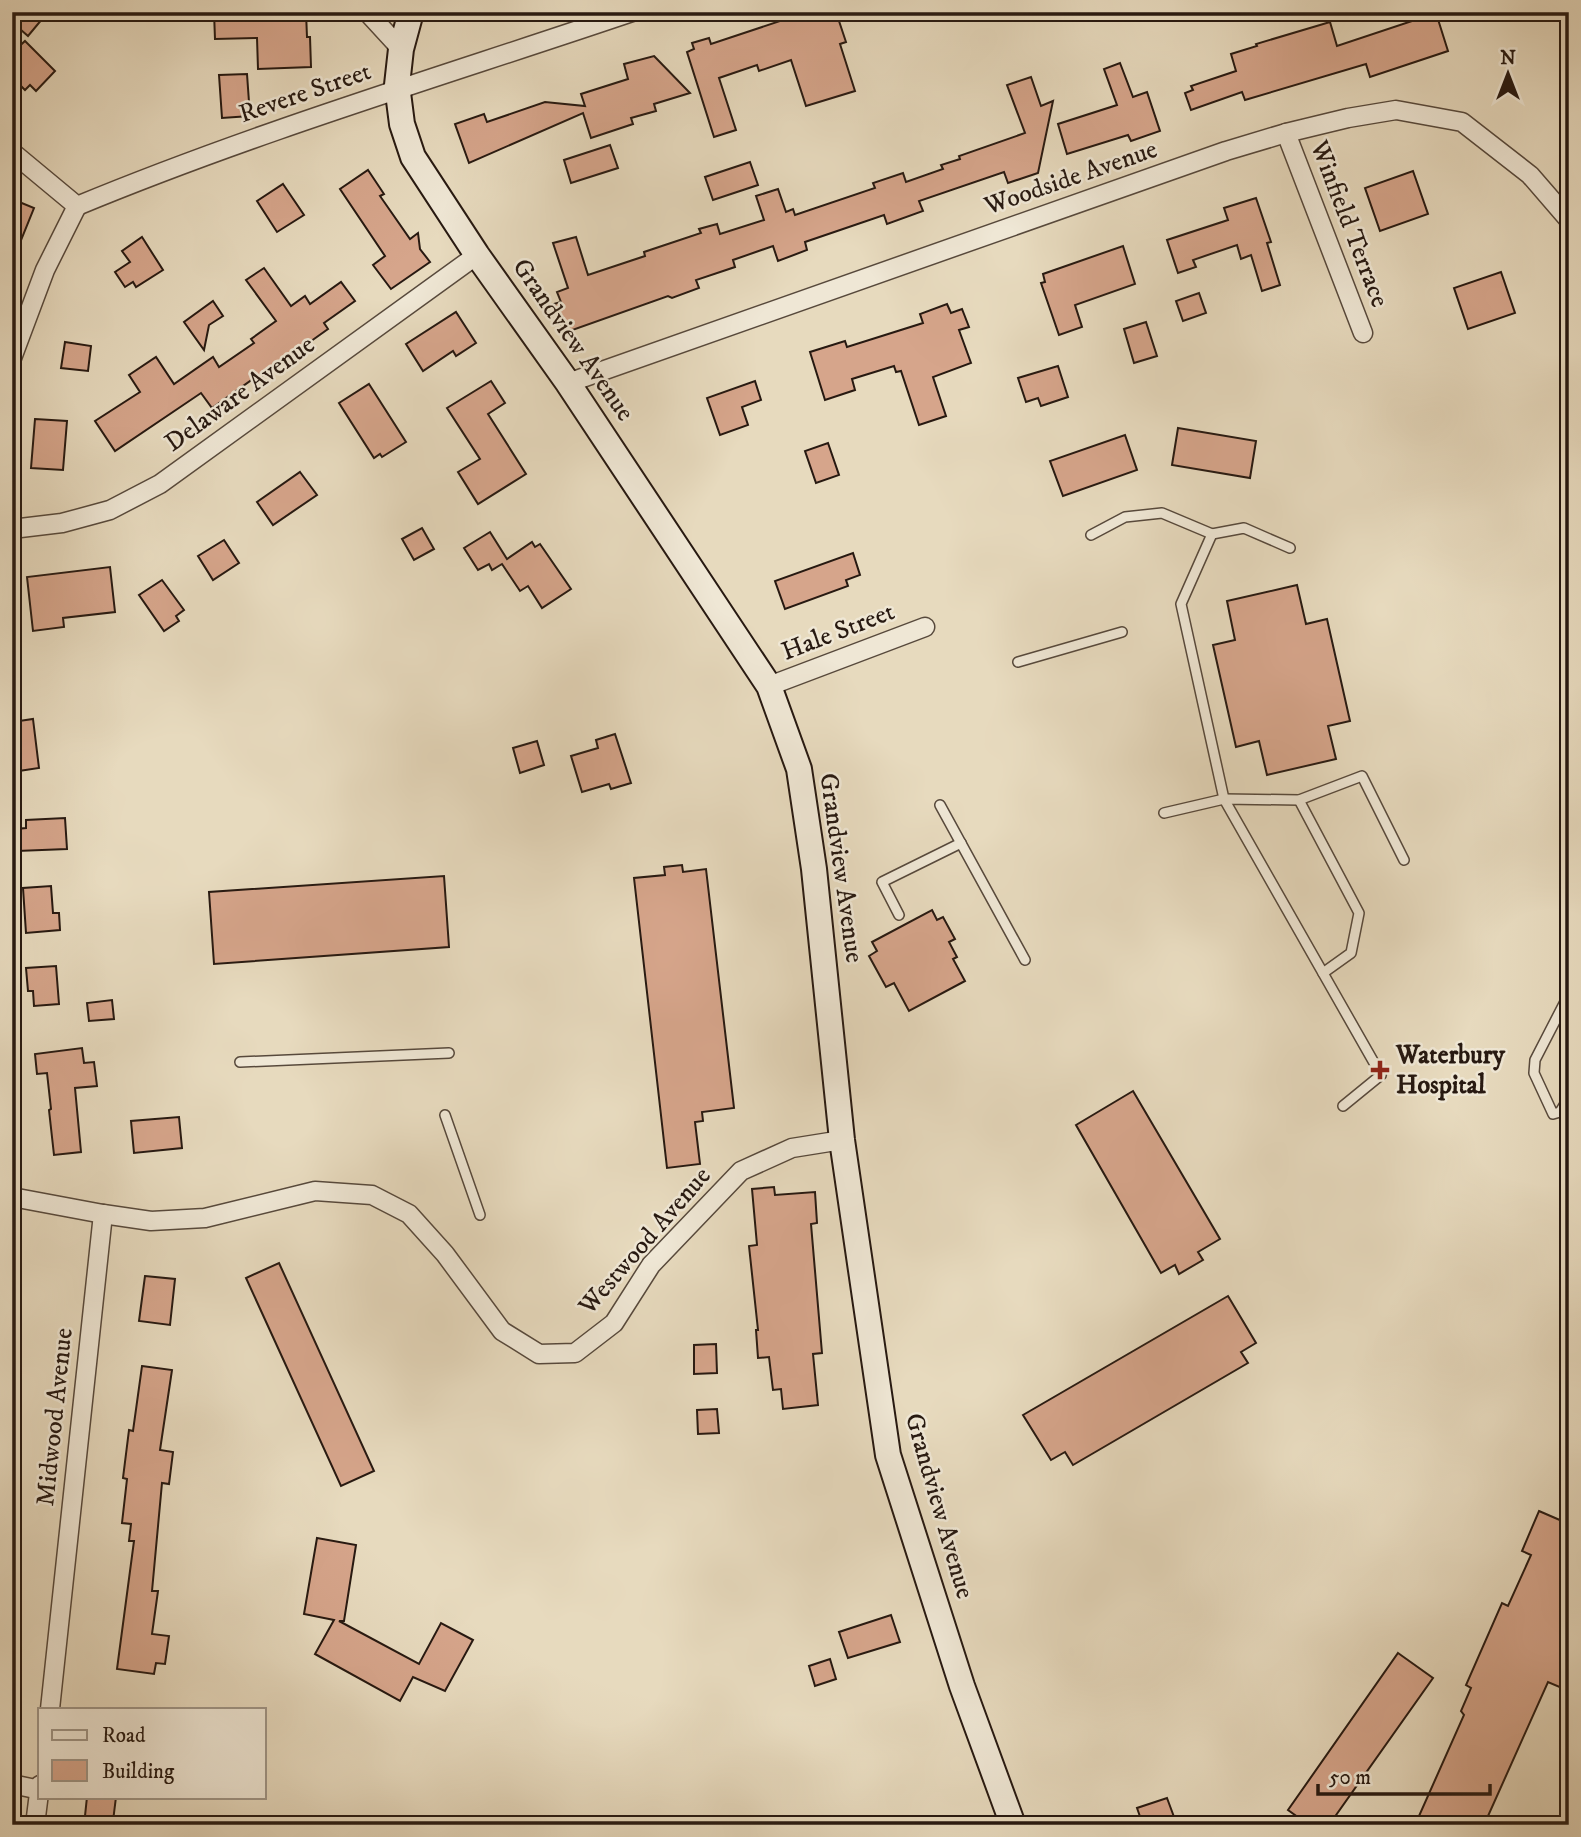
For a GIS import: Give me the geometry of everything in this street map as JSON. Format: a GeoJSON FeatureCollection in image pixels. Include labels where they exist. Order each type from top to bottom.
{"type":"FeatureCollection","features":[{"type":"Feature","properties":{"kind":"main road","name":"Grandview Avenue"},"geometry":{"type":"LineString","coordinates":[[411,12],[401,49],[397,90],[402,124],[413,157],[477,255],[568,383],[769,686],[799,769],[816,883],[842,1140],[888,1455],[962,1686],[1013,1825]]}},
{"type":"Feature","properties":{"kind":"street"},"geometry":{"type":"LineString","coordinates":[[367,12],[401,49]]}},
{"type":"Feature","properties":{"kind":"street","name":"Revere Street"},"geometry":{"type":"LineString","coordinates":[[77,206],[296,122],[632,12]]}},
{"type":"Feature","properties":{"kind":"street","name":"Woodside Avenue"},"geometry":{"type":"LineString","coordinates":[[568,383],[1226,151],[1348,118],[1396,110],[1462,122],[1530,174],[1569,220]]}},
{"type":"Feature","properties":{"kind":"street","name":"Winfield Terrace"},"geometry":{"type":"LineString","coordinates":[[1286,133],[1363,333]]}},
{"type":"Feature","properties":{"kind":"street"},"geometry":{"type":"LineString","coordinates":[[12,152],[77,206],[45,270],[12,358]]}},
{"type":"Feature","properties":{"kind":"street","name":"Delaware Avenue"},"geometry":{"type":"LineString","coordinates":[[12,529],[62,523],[110,510],[160,484],[477,255]]}},
{"type":"Feature","properties":{"kind":"street","name":"Hale Street"},"geometry":{"type":"LineString","coordinates":[[769,686],[925,627]]}},
{"type":"Feature","properties":{"kind":"street","name":"Westwood Avenue"},"geometry":{"type":"LineString","coordinates":[[12,1197],[151,1221],[205,1219],[316,1191],[372,1195],[409,1214],[445,1254],[502,1331],[539,1354],[575,1353],[614,1323],[651,1265],[741,1171],[792,1148],[842,1140]]}},
{"type":"Feature","properties":{"kind":"street","name":"Midwood Avenue"},"geometry":{"type":"LineString","coordinates":[[50,1708],[103,1214]]}},
{"type":"Feature","properties":{"kind":"street"},"geometry":{"type":"LineString","coordinates":[[12,1784],[38,1787]]}},
{"type":"Feature","properties":{"kind":"street"},"geometry":{"type":"LineString","coordinates":[[35,1825],[39,1798]]}},
{"type":"Feature","properties":{"kind":"lane"},"geometry":{"type":"LineString","coordinates":[[1091,535],[1125,517],[1162,513],[1212,534],[1244,528],[1290,548]]}},
{"type":"Feature","properties":{"kind":"lane"},"geometry":{"type":"LineString","coordinates":[[1212,534],[1181,604],[1224,799],[1381,1075],[1343,1106]]}},
{"type":"Feature","properties":{"kind":"lane"},"geometry":{"type":"LineString","coordinates":[[1018,662],[1122,632]]}},
{"type":"Feature","properties":{"kind":"lane"},"geometry":{"type":"LineString","coordinates":[[1164,813],[1224,799],[1299,800],[1362,776],[1404,860]]}},
{"type":"Feature","properties":{"kind":"lane"},"geometry":{"type":"LineString","coordinates":[[1299,800],[1359,913],[1351,953],[1324,973]]}},
{"type":"Feature","properties":{"kind":"lane"},"geometry":{"type":"LineString","coordinates":[[940,805],[1025,960]]}},
{"type":"Feature","properties":{"kind":"lane"},"geometry":{"type":"LineString","coordinates":[[899,915],[882,882],[961,843]]}},
{"type":"Feature","properties":{"kind":"lane"},"geometry":{"type":"LineString","coordinates":[[1569,994],[1535,1060],[1534,1073],[1553,1114],[1559,1112],[1569,1097]]}},
{"type":"Feature","properties":{"kind":"lane"},"geometry":{"type":"LineString","coordinates":[[240,1062],[449,1053]]}},
{"type":"Feature","properties":{"kind":"lane"},"geometry":{"type":"LineString","coordinates":[[445,1115],[481,1215]]}},
{"type":"Feature","properties":{"kind":"building"},"geometry":{"type":"Polygon","coordinates":[[[22,12],[48,12],[28,36],[13,23],[22,12]]]}},
{"type":"Feature","properties":{"kind":"building"},"geometry":{"type":"Polygon","coordinates":[[[214,12],[306,12],[311,67],[258,69],[257,38],[215,39],[214,12]]]}},
{"type":"Feature","properties":{"kind":"building"},"geometry":{"type":"Polygon","coordinates":[[[807,12],[836,12],[846,42],[840,44],[855,91],[806,106],[791,60],[759,71],[757,65],[719,78],[736,130],[714,137],[687,52],[694,49],[692,43],[709,38],[711,44],[807,12]]]}},
{"type":"Feature","properties":{"kind":"building"},"geometry":{"type":"Polygon","coordinates":[[[1436,13],[1448,51],[1370,77],[1366,64],[1245,100],[1242,92],[1191,110],[1185,93],[1193,90],[1191,86],[1236,71],[1231,54],[1257,46],[1256,44],[1330,22],[1337,46],[1436,13]]]}},
{"type":"Feature","properties":{"kind":"building"},"geometry":{"type":"Polygon","coordinates":[[[25,41],[55,71],[36,91],[30,85],[25,90],[12,77],[12,53],[25,41]]]}},
{"type":"Feature","properties":{"kind":"building"},"geometry":{"type":"Polygon","coordinates":[[[654,56],[690,93],[654,104],[656,111],[631,118],[633,124],[591,138],[583,113],[469,163],[455,124],[484,114],[487,122],[545,102],[585,106],[581,94],[628,79],[624,64],[654,56]]]}},
{"type":"Feature","properties":{"kind":"building"},"geometry":{"type":"Polygon","coordinates":[[[1120,63],[1133,97],[1147,92],[1160,131],[1131,141],[1128,135],[1067,154],[1058,124],[1117,105],[1104,69],[1120,63]]]}},
{"type":"Feature","properties":{"kind":"building"},"geometry":{"type":"Polygon","coordinates":[[[247,74],[250,116],[222,118],[219,75],[247,74]]]}},
{"type":"Feature","properties":{"kind":"building"},"geometry":{"type":"Polygon","coordinates":[[[1031,77],[1041,106],[1053,101],[1038,173],[1008,183],[1004,172],[919,201],[923,211],[887,224],[884,215],[805,242],[807,250],[778,261],[773,246],[733,260],[735,267],[696,280],[699,288],[672,298],[668,296],[564,333],[554,304],[561,302],[557,292],[568,288],[553,243],[576,237],[588,275],[701,233],[699,229],[717,224],[720,234],[764,220],[756,196],[778,189],[786,212],[793,209],[795,215],[875,188],[873,183],[903,173],[906,182],[943,169],[941,165],[960,159],[959,156],[1025,133],[1007,85],[1031,77]]]}},
{"type":"Feature","properties":{"kind":"building"},"geometry":{"type":"Polygon","coordinates":[[[610,145],[618,168],[571,183],[564,160],[610,145]]]}},
{"type":"Feature","properties":{"kind":"building"},"geometry":{"type":"Polygon","coordinates":[[[750,162],[758,185],[713,200],[705,177],[750,162]]]}},
{"type":"Feature","properties":{"kind":"building"},"geometry":{"type":"Polygon","coordinates":[[[368,170],[384,194],[380,196],[410,239],[418,233],[420,249],[430,262],[391,289],[373,265],[385,256],[340,189],[368,170]]]}},
{"type":"Feature","properties":{"kind":"building"},"geometry":{"type":"Polygon","coordinates":[[[1413,171],[1428,214],[1380,231],[1365,188],[1413,171]]]}},
{"type":"Feature","properties":{"kind":"building"},"geometry":{"type":"Polygon","coordinates":[[[283,184],[304,215],[277,232],[257,201],[283,184]]]}},
{"type":"Feature","properties":{"kind":"building"},"geometry":{"type":"Polygon","coordinates":[[[1256,198],[1271,242],[1267,243],[1280,285],[1262,291],[1251,255],[1241,259],[1237,245],[1193,260],[1196,267],[1178,273],[1167,240],[1228,220],[1224,208],[1256,198]]]}},
{"type":"Feature","properties":{"kind":"building"},"geometry":{"type":"Polygon","coordinates":[[[12,199],[34,208],[13,260],[12,260],[12,199]]]}},
{"type":"Feature","properties":{"kind":"building"},"geometry":{"type":"Polygon","coordinates":[[[142,237],[163,270],[136,287],[133,282],[125,287],[115,272],[130,262],[122,251],[142,237]]]}},
{"type":"Feature","properties":{"kind":"building"},"geometry":{"type":"Polygon","coordinates":[[[1123,246],[1135,284],[1075,305],[1082,327],[1059,335],[1041,283],[1045,282],[1043,274],[1123,246]]]}},
{"type":"Feature","properties":{"kind":"building"},"geometry":{"type":"Polygon","coordinates":[[[264,268],[291,306],[305,296],[310,304],[341,282],[355,301],[324,323],[328,329],[212,408],[201,393],[115,451],[95,421],[140,392],[129,375],[156,357],[174,384],[213,357],[219,367],[254,343],[251,339],[276,321],[246,280],[264,268]]]}},
{"type":"Feature","properties":{"kind":"building"},"geometry":{"type":"Polygon","coordinates":[[[1501,272],[1515,313],[1468,329],[1454,288],[1501,272]]]}},
{"type":"Feature","properties":{"kind":"building"},"geometry":{"type":"Polygon","coordinates":[[[1199,293],[1206,313],[1183,321],[1176,301],[1199,293]]]}},
{"type":"Feature","properties":{"kind":"building"},"geometry":{"type":"Polygon","coordinates":[[[213,301],[223,316],[209,325],[204,350],[184,322],[213,301]]]}},
{"type":"Feature","properties":{"kind":"building"},"geometry":{"type":"Polygon","coordinates":[[[947,304],[951,313],[962,309],[969,327],[959,330],[971,363],[933,377],[946,416],[919,425],[901,371],[896,372],[894,366],[852,379],[855,390],[825,400],[810,352],[845,341],[847,347],[923,323],[920,314],[947,304]]]}},
{"type":"Feature","properties":{"kind":"building"},"geometry":{"type":"Polygon","coordinates":[[[456,312],[476,343],[456,356],[453,351],[423,371],[406,344],[456,312]]]}},
{"type":"Feature","properties":{"kind":"building"},"geometry":{"type":"Polygon","coordinates":[[[1146,322],[1157,356],[1134,363],[1124,329],[1146,322]]]}},
{"type":"Feature","properties":{"kind":"building"},"geometry":{"type":"Polygon","coordinates":[[[65,342],[91,346],[88,371],[61,368],[65,342]]]}},
{"type":"Feature","properties":{"kind":"building"},"geometry":{"type":"Polygon","coordinates":[[[1058,366],[1068,397],[1041,406],[1038,398],[1026,402],[1018,378],[1058,366]]]}},
{"type":"Feature","properties":{"kind":"building"},"geometry":{"type":"Polygon","coordinates":[[[491,381],[505,403],[488,414],[526,474],[478,504],[458,472],[480,459],[447,408],[491,381]]]}},
{"type":"Feature","properties":{"kind":"building"},"geometry":{"type":"Polygon","coordinates":[[[755,381],[761,400],[742,407],[748,425],[720,435],[707,398],[755,381]]]}},
{"type":"Feature","properties":{"kind":"building"},"geometry":{"type":"Polygon","coordinates":[[[369,384],[406,442],[382,457],[380,454],[374,458],[339,403],[369,384]]]}},
{"type":"Feature","properties":{"kind":"building"},"geometry":{"type":"Polygon","coordinates":[[[35,419],[67,421],[63,470],[31,468],[35,419]]]}},
{"type":"Feature","properties":{"kind":"building"},"geometry":{"type":"Polygon","coordinates":[[[1178,428],[1256,441],[1250,478],[1172,465],[1178,428]]]}},
{"type":"Feature","properties":{"kind":"building"},"geometry":{"type":"Polygon","coordinates":[[[1125,435],[1137,470],[1063,496],[1050,461],[1125,435]]]}},
{"type":"Feature","properties":{"kind":"building"},"geometry":{"type":"Polygon","coordinates":[[[828,443],[839,475],[816,483],[805,451],[828,443]]]}},
{"type":"Feature","properties":{"kind":"building"},"geometry":{"type":"Polygon","coordinates":[[[300,472],[317,495],[273,525],[257,502],[300,472]]]}},
{"type":"Feature","properties":{"kind":"building"},"geometry":{"type":"Polygon","coordinates":[[[422,528],[434,549],[414,560],[402,539],[422,528]]]}},
{"type":"Feature","properties":{"kind":"building"},"geometry":{"type":"Polygon","coordinates":[[[490,532],[507,559],[532,542],[535,547],[540,544],[571,589],[542,608],[528,586],[520,591],[502,564],[492,570],[489,564],[478,570],[464,548],[490,532]]]}},
{"type":"Feature","properties":{"kind":"building"},"geometry":{"type":"Polygon","coordinates":[[[224,540],[239,563],[213,580],[198,556],[224,540]]]}},
{"type":"Feature","properties":{"kind":"building"},"geometry":{"type":"Polygon","coordinates":[[[853,553],[860,575],[846,580],[848,586],[785,609],[775,581],[853,553]]]}},
{"type":"Feature","properties":{"kind":"building"},"geometry":{"type":"Polygon","coordinates":[[[110,567],[115,612],[63,618],[64,627],[33,631],[27,577],[110,567]]]}},
{"type":"Feature","properties":{"kind":"building"},"geometry":{"type":"Polygon","coordinates":[[[162,580],[184,610],[176,616],[179,621],[164,631],[139,595],[162,580]]]}},
{"type":"Feature","properties":{"kind":"building"},"geometry":{"type":"Polygon","coordinates":[[[1297,585],[1306,624],[1327,619],[1350,721],[1328,726],[1336,759],[1267,775],[1259,741],[1236,747],[1213,645],[1235,640],[1227,601],[1297,585]]]}},
{"type":"Feature","properties":{"kind":"building"},"geometry":{"type":"Polygon","coordinates":[[[33,719],[39,768],[12,772],[12,722],[33,719]]]}},
{"type":"Feature","properties":{"kind":"building"},"geometry":{"type":"Polygon","coordinates":[[[615,734],[631,783],[611,789],[609,784],[582,792],[571,756],[598,748],[596,740],[615,734]]]}},
{"type":"Feature","properties":{"kind":"building"},"geometry":{"type":"Polygon","coordinates":[[[537,741],[544,765],[520,773],[513,748],[537,741]]]}},
{"type":"Feature","properties":{"kind":"building"},"geometry":{"type":"Polygon","coordinates":[[[65,818],[67,849],[17,851],[16,829],[26,828],[26,820],[65,818]]]}},
{"type":"Feature","properties":{"kind":"building"},"geometry":{"type":"Polygon","coordinates":[[[682,865],[683,872],[706,869],[734,1108],[702,1112],[703,1121],[695,1122],[700,1164],[667,1168],[634,878],[665,875],[664,867],[682,865]]]}},
{"type":"Feature","properties":{"kind":"building"},"geometry":{"type":"Polygon","coordinates":[[[444,876],[449,947],[214,964],[209,892],[444,876]]]}},
{"type":"Feature","properties":{"kind":"building"},"geometry":{"type":"Polygon","coordinates":[[[51,886],[53,913],[59,913],[60,930],[26,933],[23,888],[51,886]]]}},
{"type":"Feature","properties":{"kind":"building"},"geometry":{"type":"Polygon","coordinates":[[[932,910],[937,920],[943,917],[955,939],[949,942],[957,957],[953,959],[965,981],[909,1011],[894,983],[886,987],[869,956],[877,951],[872,942],[932,910]]]}},
{"type":"Feature","properties":{"kind":"building"},"geometry":{"type":"Polygon","coordinates":[[[56,966],[59,1004],[34,1006],[33,991],[28,991],[26,968],[56,966]]]}},
{"type":"Feature","properties":{"kind":"building"},"geometry":{"type":"Polygon","coordinates":[[[112,1000],[114,1019],[89,1021],[87,1003],[112,1000]]]}},
{"type":"Feature","properties":{"kind":"building"},"geometry":{"type":"Polygon","coordinates":[[[82,1048],[84,1063],[94,1062],[97,1086],[75,1088],[81,1152],[54,1155],[47,1073],[37,1074],[35,1054],[82,1048]]]}},
{"type":"Feature","properties":{"kind":"building"},"geometry":{"type":"Polygon","coordinates":[[[1133,1091],[1220,1239],[1198,1252],[1203,1260],[1179,1274],[1175,1265],[1161,1273],[1076,1125],[1133,1091]]]}},
{"type":"Feature","properties":{"kind":"building"},"geometry":{"type":"Polygon","coordinates":[[[179,1117],[182,1148],[134,1153],[131,1121],[179,1117]]]}},
{"type":"Feature","properties":{"kind":"building"},"geometry":{"type":"Polygon","coordinates":[[[774,1187],[775,1195],[815,1192],[817,1223],[811,1224],[822,1353],[813,1354],[818,1405],[783,1409],[781,1389],[773,1390],[769,1357],[758,1358],[758,1330],[749,1246],[757,1245],[752,1189],[774,1187]]]}},
{"type":"Feature","properties":{"kind":"building"},"geometry":{"type":"Polygon","coordinates":[[[279,1263],[374,1471],[341,1486],[246,1278],[279,1263]]]}},
{"type":"Feature","properties":{"kind":"building"},"geometry":{"type":"Polygon","coordinates":[[[145,1276],[175,1279],[170,1325],[139,1321],[145,1276]]]}},
{"type":"Feature","properties":{"kind":"building"},"geometry":{"type":"Polygon","coordinates":[[[1228,1296],[1256,1343],[1241,1352],[1248,1363],[1073,1465],[1065,1452],[1051,1460],[1023,1415],[1228,1296]]]}},
{"type":"Feature","properties":{"kind":"building"},"geometry":{"type":"Polygon","coordinates":[[[716,1344],[717,1373],[694,1374],[694,1345],[716,1344]]]}},
{"type":"Feature","properties":{"kind":"building"},"geometry":{"type":"Polygon","coordinates":[[[142,1366],[172,1370],[160,1450],[173,1452],[169,1484],[162,1483],[152,1591],[158,1591],[152,1634],[169,1636],[165,1664],[156,1663],[154,1674],[117,1669],[134,1541],[129,1541],[131,1524],[122,1523],[127,1479],[123,1478],[129,1430],[133,1431],[142,1366]]]}},
{"type":"Feature","properties":{"kind":"building"},"geometry":{"type":"Polygon","coordinates":[[[717,1409],[719,1433],[698,1434],[697,1410],[717,1409]]]}},
{"type":"Feature","properties":{"kind":"building"},"geometry":{"type":"Polygon","coordinates":[[[1539,1511],[1569,1524],[1569,1691],[1548,1682],[1484,1825],[1415,1825],[1464,1715],[1461,1711],[1471,1688],[1466,1685],[1502,1603],[1508,1606],[1531,1555],[1522,1551],[1539,1511]]]}},
{"type":"Feature","properties":{"kind":"building"},"geometry":{"type":"Polygon","coordinates":[[[317,1538],[356,1545],[344,1621],[339,1621],[419,1664],[441,1623],[473,1640],[445,1691],[413,1677],[400,1701],[315,1654],[334,1620],[304,1614],[317,1538]]]}},
{"type":"Feature","properties":{"kind":"building"},"geometry":{"type":"Polygon","coordinates":[[[891,1615],[900,1642],[848,1658],[839,1632],[891,1615]]]}},
{"type":"Feature","properties":{"kind":"building"},"geometry":{"type":"Polygon","coordinates":[[[1398,1653],[1433,1678],[1329,1825],[1309,1825],[1288,1810],[1398,1653]]]}},
{"type":"Feature","properties":{"kind":"building"},"geometry":{"type":"Polygon","coordinates":[[[830,1659],[836,1679],[815,1686],[809,1666],[830,1659]]]}},
{"type":"Feature","properties":{"kind":"building"},"geometry":{"type":"Polygon","coordinates":[[[87,1798],[116,1798],[113,1821],[85,1816],[87,1798]]]}},
{"type":"Feature","properties":{"kind":"building"},"geometry":{"type":"Polygon","coordinates":[[[1167,1798],[1177,1825],[1143,1825],[1137,1808],[1167,1798]]]}},
{"type":"Feature","properties":{"kind":"place","name":"Waterbury Hospital"},"geometry":{"type":"Point","coordinates":[1380,1070]}}]}
